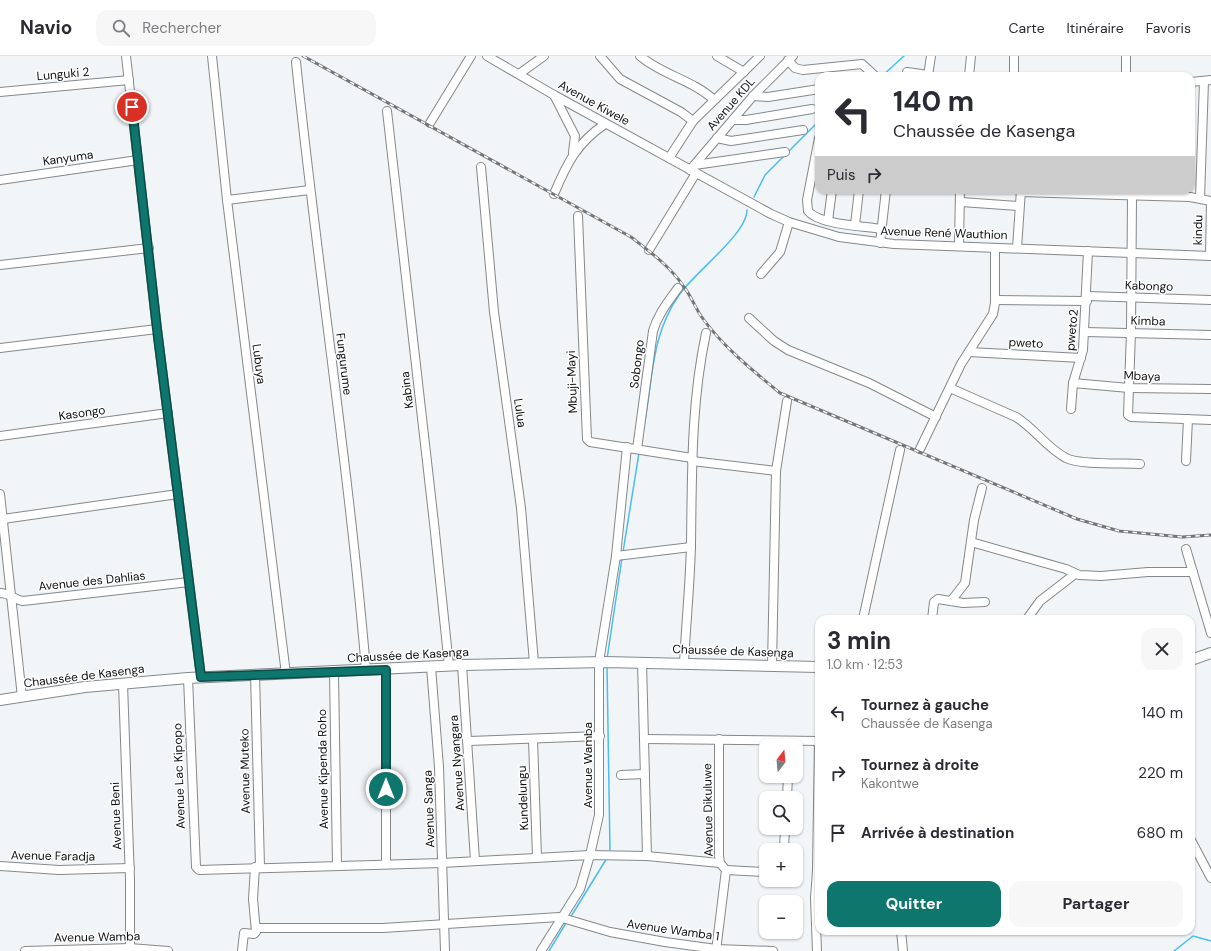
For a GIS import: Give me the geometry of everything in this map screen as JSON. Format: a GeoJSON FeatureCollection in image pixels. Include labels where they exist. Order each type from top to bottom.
{"type":"FeatureCollection","features":[{"type":"Feature","properties":{"kind":"main road"},"geometry":{"type":"LineString","coordinates":[[1195,659],[1211,653]]}},
{"type":"Feature","properties":{"kind":"main road","name":"Chaussée de Kasenga"},"geometry":{"type":"LineString","coordinates":[[0,700],[123,684],[201,677],[431,668],[462,665],[642,662],[815,667]]}},
{"type":"Feature","properties":{"kind":"street"},"geometry":{"type":"LineString","coordinates":[[126,56],[157,329],[201,677]]}},
{"type":"Feature","properties":{"kind":"street","name":"Lubuya"},"geometry":{"type":"LineString","coordinates":[[212,56],[227,200],[286,674]]}},
{"type":"Feature","properties":{"kind":"street"},"geometry":{"type":"LineString","coordinates":[[430,123],[471,56]]}},
{"type":"Feature","properties":{"kind":"street","name":"Avenue Kiwele"},"geometry":{"type":"LineString","coordinates":[[487,56],[554,96],[605,124],[668,158],[694,169]]}},
{"type":"Feature","properties":{"kind":"street"},"geometry":{"type":"LineString","coordinates":[[519,74],[544,56]]}},
{"type":"Feature","properties":{"kind":"street"},"geometry":{"type":"LineString","coordinates":[[600,56],[620,79],[682,112],[693,121]]}},
{"type":"Feature","properties":{"kind":"street"},"geometry":{"type":"LineString","coordinates":[[640,56],[654,66],[706,94],[714,100]]}},
{"type":"Feature","properties":{"kind":"street"},"geometry":{"type":"LineString","coordinates":[[717,56],[744,72]]}},
{"type":"Feature","properties":{"kind":"street"},"geometry":{"type":"LineString","coordinates":[[668,158],[693,121],[760,56]]}},
{"type":"Feature","properties":{"kind":"street"},"geometry":{"type":"LineString","coordinates":[[928,72],[931,56]]}},
{"type":"Feature","properties":{"kind":"street"},"geometry":{"type":"LineString","coordinates":[[969,72],[971,56]]}},
{"type":"Feature","properties":{"kind":"street"},"geometry":{"type":"LineString","coordinates":[[1014,56],[1014,72]]}},
{"type":"Feature","properties":{"kind":"street"},"geometry":{"type":"LineString","coordinates":[[1126,56],[1126,72]]}},
{"type":"Feature","properties":{"kind":"street"},"geometry":{"type":"LineString","coordinates":[[790,58],[795,68],[803,70],[862,64],[871,72]]}},
{"type":"Feature","properties":{"kind":"street","name":"Avenue KDL"},"geometry":{"type":"LineString","coordinates":[[649,250],[694,169],[717,138],[753,96],[790,58]]}},
{"type":"Feature","properties":{"kind":"street","name":"Fungurume"},"geometry":{"type":"LineString","coordinates":[[296,62],[310,190],[354,537],[366,670]]}},
{"type":"Feature","properties":{"kind":"street","name":"Lunguki 2"},"geometry":{"type":"LineString","coordinates":[[0,92],[129,80]]}},
{"type":"Feature","properties":{"kind":"street"},"geometry":{"type":"LineString","coordinates":[[1195,82],[1208,80],[1200,198]]}},
{"type":"Feature","properties":{"kind":"street"},"geometry":{"type":"LineString","coordinates":[[753,96],[768,97],[815,90]]}},
{"type":"Feature","properties":{"kind":"street"},"geometry":{"type":"LineString","coordinates":[[554,96],[575,136],[573,153],[554,194]]}},
{"type":"Feature","properties":{"kind":"street"},"geometry":{"type":"LineString","coordinates":[[733,120],[752,119],[812,109]]}},
{"type":"Feature","properties":{"kind":"street","name":"Kabina"},"geometry":{"type":"LineString","coordinates":[[387,111],[449,666]]}},
{"type":"Feature","properties":{"kind":"street"},"geometry":{"type":"LineString","coordinates":[[573,153],[592,133],[605,124]]}},
{"type":"Feature","properties":{"kind":"street"},"geometry":{"type":"LineString","coordinates":[[717,138],[731,141],[803,130]]}},
{"type":"Feature","properties":{"kind":"street"},"geometry":{"type":"LineString","coordinates":[[694,169],[785,152]]}},
{"type":"Feature","properties":{"kind":"street","name":"Kanyuma"},"geometry":{"type":"LineString","coordinates":[[0,180],[138,160]]}},
{"type":"Feature","properties":{"kind":"street"},"geometry":{"type":"LineString","coordinates":[[815,161],[807,208],[815,217],[828,221],[881,228]]}},
{"type":"Feature","properties":{"kind":"street","name":"Lulua"},"geometry":{"type":"LineString","coordinates":[[481,166],[494,312],[521,508],[534,663]]}},
{"type":"Feature","properties":{"kind":"street","name":"Avenue René Wauthion"},"geometry":{"type":"LineString","coordinates":[[694,169],[789,222],[839,237],[880,243],[1210,256]]}},
{"type":"Feature","properties":{"kind":"street"},"geometry":{"type":"LineString","coordinates":[[227,200],[310,190]]}},
{"type":"Feature","properties":{"kind":"street"},"geometry":{"type":"LineString","coordinates":[[828,221],[831,194]]}},
{"type":"Feature","properties":{"kind":"street"},"geometry":{"type":"LineString","coordinates":[[855,225],[859,194]]}},
{"type":"Feature","properties":{"kind":"street"},"geometry":{"type":"LineString","coordinates":[[880,243],[885,194]]}},
{"type":"Feature","properties":{"kind":"street"},"geometry":{"type":"LineString","coordinates":[[959,246],[960,194]]}},
{"type":"Feature","properties":{"kind":"street","name":"kindu"},"geometry":{"type":"LineString","coordinates":[[1017,248],[1020,194]]}},
{"type":"Feature","properties":{"kind":"street","name":"kindu"},"geometry":{"type":"LineString","coordinates":[[1125,194],[1132,196],[1200,198],[1211,201],[1210,256]]}},
{"type":"Feature","properties":{"kind":"street"},"geometry":{"type":"LineString","coordinates":[[1132,196],[1132,298],[1128,412],[1130,417],[1211,420]]}},
{"type":"Feature","properties":{"kind":"street"},"geometry":{"type":"LineString","coordinates":[[961,202],[1019,206]]}},
{"type":"Feature","properties":{"kind":"street","name":"Mbuji-Mayi"},"geometry":{"type":"LineString","coordinates":[[578,216],[586,437],[590,442],[627,447],[692,460],[776,471]]}},
{"type":"Feature","properties":{"kind":"street"},"geometry":{"type":"LineString","coordinates":[[761,274],[780,252],[789,222]]}},
{"type":"Feature","properties":{"kind":"street"},"geometry":{"type":"LineString","coordinates":[[0,265],[149,248]]}},
{"type":"Feature","properties":{"kind":"street"},"geometry":{"type":"LineString","coordinates":[[920,449],[968,352],[994,314],[996,248]]}},
{"type":"Feature","properties":{"kind":"street","name":"pweto2"},"geometry":{"type":"LineString","coordinates":[[1071,409],[1073,383],[1081,358],[1085,332],[1088,251]]}},
{"type":"Feature","properties":{"kind":"street","name":"Sobongo"},"geometry":{"type":"LineString","coordinates":[[637,449],[653,331],[656,320],[678,288]]}},
{"type":"Feature","properties":{"kind":"street","name":"Kabongo"},"geometry":{"type":"LineString","coordinates":[[995,300],[1087,298],[1211,300]]}},
{"type":"Feature","properties":{"kind":"street"},"geometry":{"type":"LineString","coordinates":[[750,318],[774,341],[788,350],[869,383],[936,417]]}},
{"type":"Feature","properties":{"kind":"street"},"geometry":{"type":"LineString","coordinates":[[0,348],[157,329]]}},
{"type":"Feature","properties":{"kind":"street","name":"Kimba"},"geometry":{"type":"LineString","coordinates":[[1085,332],[1211,335]]}},
{"type":"Feature","properties":{"kind":"street"},"geometry":{"type":"LineString","coordinates":[[684,663],[691,547],[692,460],[696,390],[706,333]]}},
{"type":"Feature","properties":{"kind":"street","name":"pweto"},"geometry":{"type":"LineString","coordinates":[[968,352],[1081,358]]}},
{"type":"Feature","properties":{"kind":"street","name":"Mbaya"},"geometry":{"type":"LineString","coordinates":[[1073,383],[1129,388],[1211,389]]}},
{"type":"Feature","properties":{"kind":"street"},"geometry":{"type":"LineString","coordinates":[[950,388],[1026,423],[1047,444],[1068,459],[1140,464]]}},
{"type":"Feature","properties":{"kind":"street"},"geometry":{"type":"LineString","coordinates":[[772,665],[776,471],[787,401]]}},
{"type":"Feature","properties":{"kind":"street","name":"Kasongo"},"geometry":{"type":"LineString","coordinates":[[0,436],[168,413]]}},
{"type":"Feature","properties":{"kind":"street"},"geometry":{"type":"LineString","coordinates":[[1186,461],[1188,419]]}},
{"type":"Feature","properties":{"kind":"street","name":"Avenue Wamba"},"geometry":{"type":"LineString","coordinates":[[541,951],[567,919],[577,895],[590,855],[600,807],[600,736],[605,662],[627,447]]}},
{"type":"Feature","properties":{"kind":"street"},"geometry":{"type":"LineString","coordinates":[[864,615],[900,450]]}},
{"type":"Feature","properties":{"kind":"street"},"geometry":{"type":"LineString","coordinates":[[951,602],[965,583],[974,520],[982,488]]}},
{"type":"Feature","properties":{"kind":"street"},"geometry":{"type":"LineString","coordinates":[[0,494],[22,697]]}},
{"type":"Feature","properties":{"kind":"street"},"geometry":{"type":"LineString","coordinates":[[3,520],[178,494]]}},
{"type":"Feature","properties":{"kind":"street"},"geometry":{"type":"LineString","coordinates":[[971,542],[1066,569],[1075,574],[1101,576],[1148,572],[1193,572]]}},
{"type":"Feature","properties":{"kind":"street"},"geometry":{"type":"LineString","coordinates":[[616,556],[691,547]]}},
{"type":"Feature","properties":{"kind":"street"},"geometry":{"type":"LineString","coordinates":[[1186,549],[1211,633]]}},
{"type":"Feature","properties":{"kind":"street"},"geometry":{"type":"LineString","coordinates":[[1030,615],[1040,601],[1075,574]]}},
{"type":"Feature","properties":{"kind":"street","name":"Avenue des Dahlias"},"geometry":{"type":"LineString","coordinates":[[0,592],[11,595],[18,600],[23,601],[189,582]]}},
{"type":"Feature","properties":{"kind":"street"},"geometry":{"type":"LineString","coordinates":[[933,615],[936,600],[942,599],[951,602],[969,604],[985,602]]}},
{"type":"Feature","properties":{"kind":"street"},"geometry":{"type":"LineString","coordinates":[[642,662],[647,856]]}},
{"type":"Feature","properties":{"kind":"street","name":"Avenue Nyangara"},"geometry":{"type":"LineString","coordinates":[[462,665],[469,741],[475,860]]}},
{"type":"Feature","properties":{"kind":"street","name":"Avenue Sanga"},"geometry":{"type":"LineString","coordinates":[[431,668],[440,767],[445,951]]}},
{"type":"Feature","properties":{"kind":"street"},"geometry":{"type":"LineString","coordinates":[[386,670],[386,864]]}},
{"type":"Feature","properties":{"kind":"street","name":"Avenue Kipenda Roho"},"geometry":{"type":"LineString","coordinates":[[334,672],[337,866]]}},
{"type":"Feature","properties":{"kind":"street","name":"Avenue Muteko"},"geometry":{"type":"LineString","coordinates":[[255,674],[257,867],[253,899],[256,928]]}},
{"type":"Feature","properties":{"kind":"street","name":"Avenue Lac Kipopo"},"geometry":{"type":"LineString","coordinates":[[188,678],[193,829],[196,867],[200,870],[257,867]]}},
{"type":"Feature","properties":{"kind":"street","name":"Avenue Beni"},"geometry":{"type":"LineString","coordinates":[[123,684],[130,868],[130,948]]}},
{"type":"Feature","properties":{"kind":"street"},"geometry":{"type":"LineString","coordinates":[[469,741],[600,736]]}},
{"type":"Feature","properties":{"kind":"street","name":"Kundelungu"},"geometry":{"type":"LineString","coordinates":[[533,739],[537,857]]}},
{"type":"Feature","properties":{"kind":"street"},"geometry":{"type":"LineString","coordinates":[[644,739],[719,739],[759,741]]}},
{"type":"Feature","properties":{"kind":"street","name":"Avenue Dikuluwe"},"geometry":{"type":"LineString","coordinates":[[716,950],[726,870],[720,863],[719,852],[719,739]]}},
{"type":"Feature","properties":{"kind":"street"},"geometry":{"type":"LineString","coordinates":[[803,742],[815,741]]}},
{"type":"Feature","properties":{"kind":"street"},"geometry":{"type":"LineString","coordinates":[[621,775],[645,774]]}},
{"type":"Feature","properties":{"kind":"street"},"geometry":{"type":"LineString","coordinates":[[1195,848],[1211,878]]}},
{"type":"Feature","properties":{"kind":"street"},"geometry":{"type":"LineString","coordinates":[[257,867],[442,863],[475,860],[590,855],[647,856],[720,863]]}},
{"type":"Feature","properties":{"kind":"street","name":"Avenue Faradja"},"geometry":{"type":"LineString","coordinates":[[0,866],[59,870],[130,868]]}},
{"type":"Feature","properties":{"kind":"street"},"geometry":{"type":"LineString","coordinates":[[726,870],[759,872]]}},
{"type":"Feature","properties":{"kind":"street"},"geometry":{"type":"LineString","coordinates":[[242,951],[244,933],[254,934],[256,928],[345,929],[567,919]]}},
{"type":"Feature","properties":{"kind":"street","name":"Avenue Wamba 1"},"geometry":{"type":"LineString","coordinates":[[567,919],[610,932],[716,950],[773,951]]}},
{"type":"Feature","properties":{"kind":"street"},"geometry":{"type":"LineString","coordinates":[[816,935],[817,951]]}},
{"type":"Feature","properties":{"kind":"street"},"geometry":{"type":"LineString","coordinates":[[902,935],[903,951]]}},
{"type":"Feature","properties":{"kind":"street","name":"Avenue Wamba"},"geometry":{"type":"LineString","coordinates":[[25,951],[130,948],[168,951]]}},
{"type":"Feature","properties":{"kind":"waterway"},"geometry":{"type":"LineString","coordinates":[[886,72],[904,56]]}},
{"type":"Feature","properties":{"kind":"waterway"},"geometry":{"type":"LineString","coordinates":[[788,152],[815,125]]}},
{"type":"Feature","properties":{"kind":"waterway"},"geometry":{"type":"LineString","coordinates":[[754,197],[765,175],[785,155]]}},
{"type":"Feature","properties":{"kind":"waterway"},"geometry":{"type":"LineString","coordinates":[[644,426],[654,358],[663,326],[670,310],[686,286],[729,242],[745,220],[747,210]]}},
{"type":"Feature","properties":{"kind":"waterway"},"geometry":{"type":"LineString","coordinates":[[623,552],[639,453]]}},
{"type":"Feature","properties":{"kind":"waterway"},"geometry":{"type":"LineString","coordinates":[[607,659],[622,558]]}},
{"type":"Feature","properties":{"kind":"waterway"},"geometry":{"type":"LineString","coordinates":[[607,667],[610,850]]}},
{"type":"Feature","properties":{"kind":"waterway"},"geometry":{"type":"LineString","coordinates":[[570,918],[607,858]]}},
{"type":"Feature","properties":{"kind":"waterway"},"geometry":{"type":"LineString","coordinates":[[549,951],[566,923]]}},
{"type":"Feature","properties":{"kind":"waterway"},"geometry":{"type":"LineString","coordinates":[[1174,951],[1193,936],[1211,941]]}},
{"type":"Feature","properties":{"kind":"railway"},"geometry":{"type":"LineString","coordinates":[[303,56],[631,237],[673,273],[686,290],[701,316],[718,337],[748,366],[780,393],[1077,519],[1119,531],[1182,537],[1211,535]]}},
{"type":"Feature","properties":{"kind":"route"},"geometry":{"type":"LineString","coordinates":[[132,107],[157,329],[201,677],[386,670],[386,789]]}}]}
